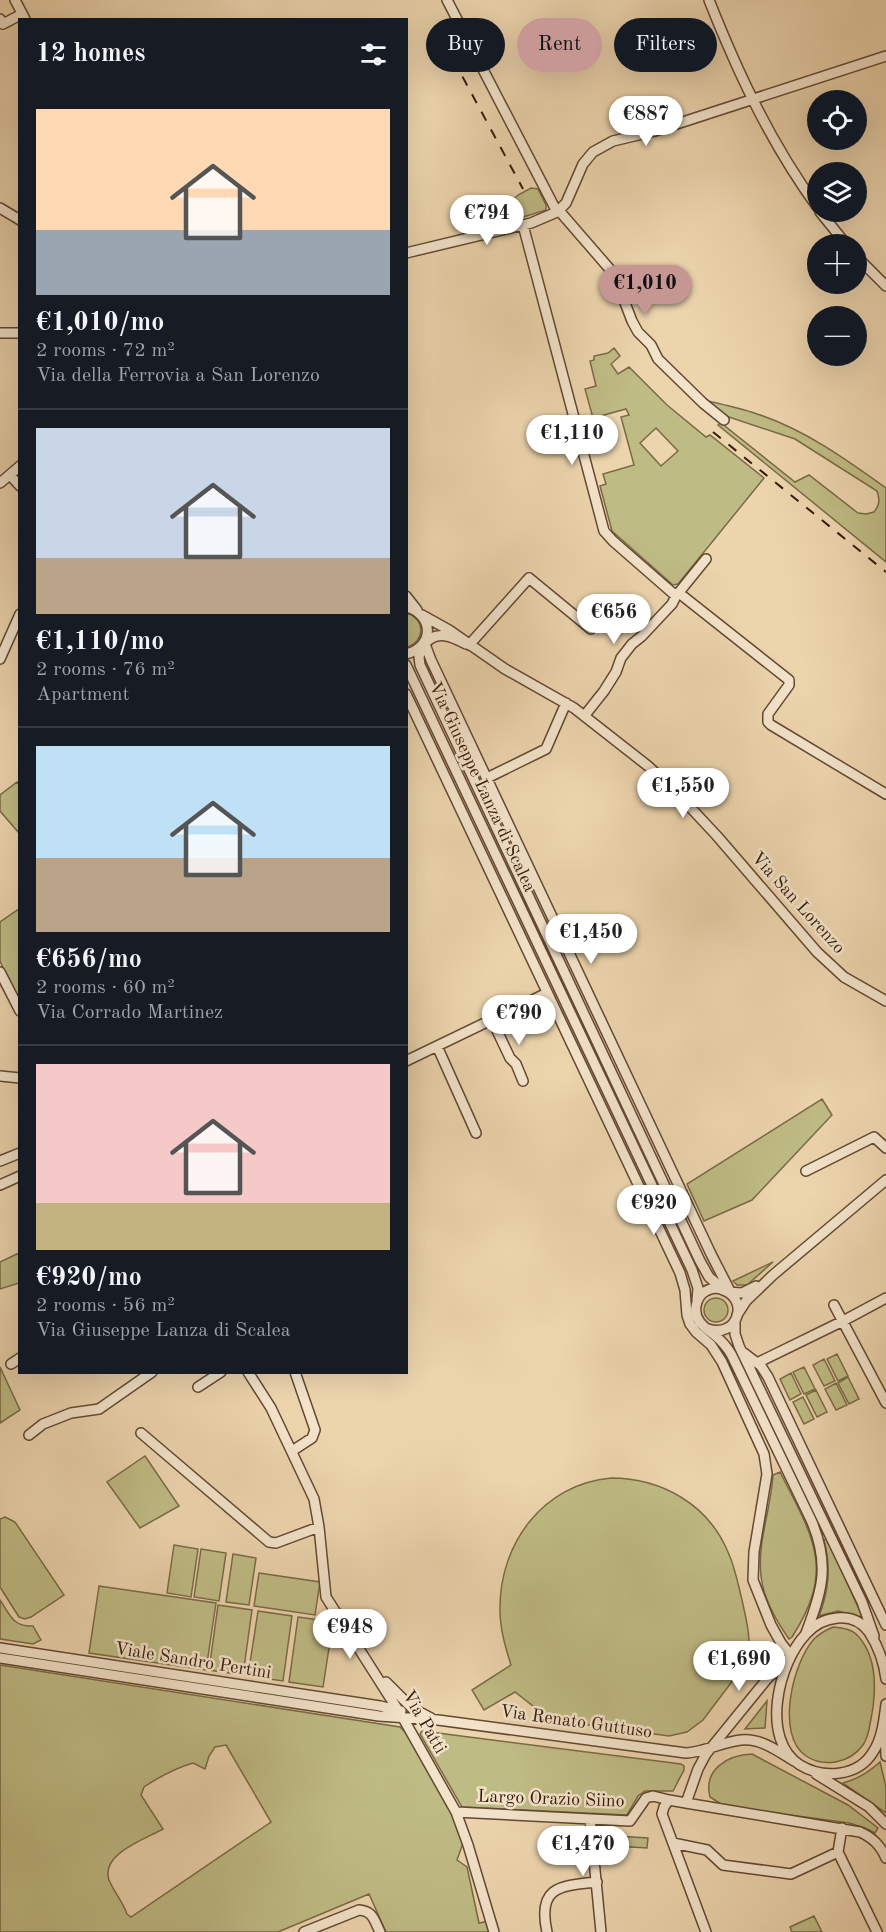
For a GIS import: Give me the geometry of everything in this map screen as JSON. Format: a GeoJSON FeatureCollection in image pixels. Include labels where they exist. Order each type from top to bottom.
{"type":"FeatureCollection","features":[{"type":"Feature","properties":{"kind":"street"},"geometry":{"type":"LineString","coordinates":[[15,0],[24,17]]}},
{"type":"Feature","properties":{"kind":"street"},"geometry":{"type":"LineString","coordinates":[[447,0],[560,212],[614,274],[638,332],[651,345],[658,359],[724,420]]}},
{"type":"Feature","properties":{"kind":"street"},"geometry":{"type":"LineString","coordinates":[[709,0],[751,99],[773,139],[807,191]]}},
{"type":"Feature","properties":{"kind":"street"},"geometry":{"type":"LineString","coordinates":[[0,19],[3,24],[18,19]]}},
{"type":"Feature","properties":{"kind":"street"},"geometry":{"type":"LineString","coordinates":[[408,253],[523,225],[560,212],[583,164],[598,148],[613,141],[655,131],[886,56]]}},
{"type":"Feature","properties":{"kind":"street"},"geometry":{"type":"LineString","coordinates":[[0,208],[18,219]]}},
{"type":"Feature","properties":{"kind":"street"},"geometry":{"type":"LineString","coordinates":[[829,222],[838,234]]}},
{"type":"Feature","properties":{"kind":"street"},"geometry":{"type":"LineString","coordinates":[[523,225],[602,526],[613,541],[677,594],[789,680],[789,685],[768,714],[768,722],[771,725],[886,794]]}},
{"type":"Feature","properties":{"kind":"street"},"geometry":{"type":"LineString","coordinates":[[867,267],[886,286]]}},
{"type":"Feature","properties":{"kind":"street"},"geometry":{"type":"LineString","coordinates":[[0,333],[18,333]]}},
{"type":"Feature","properties":{"kind":"street"},"geometry":{"type":"LineString","coordinates":[[0,483],[18,468]]}},
{"type":"Feature","properties":{"kind":"street"},"geometry":{"type":"LineString","coordinates":[[10,475],[18,484]]}},
{"type":"Feature","properties":{"kind":"street"},"geometry":{"type":"LineString","coordinates":[[585,715],[616,672],[621,658],[672,604],[677,594],[706,559]]}},
{"type":"Feature","properties":{"kind":"street"},"geometry":{"type":"LineString","coordinates":[[467,644],[529,578],[591,629]]}},
{"type":"Feature","properties":{"kind":"street","name":"Via San Lorenzo"},"geometry":{"type":"LineString","coordinates":[[408,599],[421,615],[449,630],[505,669],[585,715],[663,778],[824,959],[844,977],[886,1001]]}},
{"type":"Feature","properties":{"kind":"street"},"geometry":{"type":"LineString","coordinates":[[408,608],[421,615],[428,631],[423,644]]}},
{"type":"Feature","properties":{"kind":"street"},"geometry":{"type":"LineString","coordinates":[[0,658],[18,618]]}},
{"type":"Feature","properties":{"kind":"street","name":"Via San Lorenzo"},"geometry":{"type":"LineString","coordinates":[[408,653],[433,637],[445,635],[467,644]]}},
{"type":"Feature","properties":{"kind":"street","name":"Via Giuseppe Lanza di Scalea"},"geometry":{"type":"LineString","coordinates":[[423,644],[728,1292]]}},
{"type":"Feature","properties":{"kind":"street","name":"Via Giuseppe Lanza di Scalea"},"geometry":{"type":"LineString","coordinates":[[423,644],[419,657],[420,665],[704,1267],[713,1282],[728,1292]]}},
{"type":"Feature","properties":{"kind":"street","name":"Via Giuseppe Lanza di Scalea"},"geometry":{"type":"LineString","coordinates":[[408,669],[697,1282],[697,1300]]}},
{"type":"Feature","properties":{"kind":"street","name":"Via Giuseppe Lanza di Scalea"},"geometry":{"type":"LineString","coordinates":[[408,698],[682,1279],[690,1324],[718,1355],[764,1454],[767,1468],[754,1552],[753,1580],[771,1625],[791,1656]]}},
{"type":"Feature","properties":{"kind":"street"},"geometry":{"type":"LineString","coordinates":[[487,778],[546,749],[566,703]]}},
{"type":"Feature","properties":{"kind":"street"},"geometry":{"type":"LineString","coordinates":[[0,972],[18,1007]]}},
{"type":"Feature","properties":{"kind":"street"},"geometry":{"type":"LineString","coordinates":[[408,1060],[547,993]]}},
{"type":"Feature","properties":{"kind":"street"},"geometry":{"type":"LineString","coordinates":[[492,1020],[523,1081]]}},
{"type":"Feature","properties":{"kind":"street"},"geometry":{"type":"LineString","coordinates":[[436,1046],[477,1133]]}},
{"type":"Feature","properties":{"kind":"street"},"geometry":{"type":"LineString","coordinates":[[0,1076],[18,1078]]}},
{"type":"Feature","properties":{"kind":"street"},"geometry":{"type":"LineString","coordinates":[[806,1171],[874,1137],[886,1148]]}},
{"type":"Feature","properties":{"kind":"street"},"geometry":{"type":"LineString","coordinates":[[0,1161],[18,1154]]}},
{"type":"Feature","properties":{"kind":"street","name":"Via Giuseppe Lanza di Scalea"},"geometry":{"type":"LineString","coordinates":[[658,1169],[685,1200]]}},
{"type":"Feature","properties":{"kind":"street"},"geometry":{"type":"LineString","coordinates":[[0,1185],[18,1177]]}},
{"type":"Feature","properties":{"kind":"street"},"geometry":{"type":"LineString","coordinates":[[708,1329],[725,1330],[736,1318],[746,1301],[773,1275],[886,1180]]}},
{"type":"Feature","properties":{"kind":"street","name":"Via Giuseppe Lanza di Scalea"},"geometry":{"type":"LineString","coordinates":[[650,1210],[674,1236],[681,1248]]}},
{"type":"Feature","properties":{"kind":"street"},"geometry":{"type":"LineString","coordinates":[[686,1803],[698,1769],[710,1749],[767,1679],[791,1656],[806,1633],[823,1578],[822,1555],[812,1522],[765,1423],[729,1351],[718,1337],[700,1323],[695,1311],[697,1300],[709,1289],[745,1293],[773,1275]]}},
{"type":"Feature","properties":{"kind":"street"},"geometry":{"type":"LineString","coordinates":[[728,1292],[737,1306],[736,1336],[741,1349],[862,1602],[886,1679]]}},
{"type":"Feature","properties":{"kind":"street"},"geometry":{"type":"LineString","coordinates":[[757,1363],[886,1298]]}},
{"type":"Feature","properties":{"kind":"street"},"geometry":{"type":"LineString","coordinates":[[834,1305],[886,1403]]}},
{"type":"Feature","properties":{"kind":"street"},"geometry":{"type":"LineString","coordinates":[[741,1349],[768,1377],[886,1625]]}},
{"type":"Feature","properties":{"kind":"street"},"geometry":{"type":"LineString","coordinates":[[11,1364],[18,1359]]}},
{"type":"Feature","properties":{"kind":"street"},"geometry":{"type":"LineString","coordinates":[[29,1435],[43,1424],[71,1413],[99,1409],[150,1374]]}},
{"type":"Feature","properties":{"kind":"street"},"geometry":{"type":"LineString","coordinates":[[198,1388],[218,1374]]}},
{"type":"Feature","properties":{"kind":"street","name":"Via Patti"},"geometry":{"type":"LineString","coordinates":[[249,1374],[271,1408],[311,1493],[320,1527],[326,1597],[401,1714],[456,1812],[494,1932]]}},
{"type":"Feature","properties":{"kind":"street"},"geometry":{"type":"LineString","coordinates":[[292,1451],[312,1438],[315,1430],[296,1374]]}},
{"type":"Feature","properties":{"kind":"street"},"geometry":{"type":"LineString","coordinates":[[753,1428],[765,1423]]}},
{"type":"Feature","properties":{"kind":"street"},"geometry":{"type":"LineString","coordinates":[[141,1433],[269,1542],[276,1543],[320,1527]]}},
{"type":"Feature","properties":{"kind":"street"},"geometry":{"type":"LineString","coordinates":[[806,1633],[818,1623],[828,1619],[841,1618],[854,1621],[868,1632],[881,1658]]}},
{"type":"Feature","properties":{"kind":"street"},"geometry":{"type":"LineString","coordinates":[[350,1636],[400,1697],[416,1711],[437,1720]]}},
{"type":"Feature","properties":{"kind":"street","name":"Viale Sandro Pertini"},"geometry":{"type":"LineString","coordinates":[[0,1648],[380,1711]]}},
{"type":"Feature","properties":{"kind":"street"},"geometry":{"type":"LineString","coordinates":[[791,1656],[781,1688],[777,1715],[780,1742],[794,1761]]}},
{"type":"Feature","properties":{"kind":"street","name":"Viale Sandro Pertini"},"geometry":{"type":"LineString","coordinates":[[0,1658],[380,1711]]}},
{"type":"Feature","properties":{"kind":"street"},"geometry":{"type":"LineString","coordinates":[[886,1706],[886,1756]]}},
{"type":"Feature","properties":{"kind":"street"},"geometry":{"type":"LineString","coordinates":[[811,1772],[838,1774],[855,1768],[871,1756],[878,1742],[886,1706]]}},
{"type":"Feature","properties":{"kind":"street","name":"Via Renato Guttuso"},"geometry":{"type":"LineString","coordinates":[[380,1711],[674,1751],[696,1752],[750,1740],[767,1745],[811,1772]]}},
{"type":"Feature","properties":{"kind":"street"},"geometry":{"type":"LineString","coordinates":[[674,1751],[693,1757],[698,1764],[698,1769]]}},
{"type":"Feature","properties":{"kind":"street"},"geometry":{"type":"LineString","coordinates":[[811,1772],[868,1807],[886,1824]]}},
{"type":"Feature","properties":{"kind":"street","name":"Largo Orazio Siino"},"geometry":{"type":"LineString","coordinates":[[456,1812],[630,1821],[646,1798],[653,1796],[669,1800]]}},
{"type":"Feature","properties":{"kind":"street"},"geometry":{"type":"LineString","coordinates":[[706,1932],[662,1814],[669,1800],[860,1832],[872,1837],[886,1858]]}},
{"type":"Feature","properties":{"kind":"street"},"geometry":{"type":"LineString","coordinates":[[590,1819],[602,1932]]}},
{"type":"Feature","properties":{"kind":"street"},"geometry":{"type":"LineString","coordinates":[[842,1828],[838,1852],[877,1932]]}},
{"type":"Feature","properties":{"kind":"street"},"geometry":{"type":"LineString","coordinates":[[673,1843],[707,1850],[723,1865],[791,1874],[838,1852]]}},
{"type":"Feature","properties":{"kind":"street"},"geometry":{"type":"LineString","coordinates":[[547,1932],[544,1908],[554,1891],[563,1886],[597,1882]]}},
{"type":"Feature","properties":{"kind":"street"},"geometry":{"type":"LineString","coordinates":[[304,1932],[359,1910],[367,1910],[372,1914],[380,1932]]}},
{"type":"Feature","properties":{"kind":"shaded area"},"geometry":{"type":"Polygon","coordinates":[[[531,188],[538,189],[546,210],[523,217],[513,200],[531,188]]]}},
{"type":"Feature","properties":{"kind":"shaded area"},"geometry":{"type":"Polygon","coordinates":[[[614,348],[620,356],[611,364],[618,374],[629,367],[667,405],[706,437],[710,435],[764,478],[678,584],[673,585],[612,531],[600,486],[606,484],[603,474],[634,465],[621,417],[629,415],[626,409],[593,418],[585,389],[596,386],[590,361],[594,360],[594,356],[608,353],[614,348]],[[656,428],[640,443],[661,466],[678,451],[656,428]]]}},
{"type":"Feature","properties":{"kind":"shaded area"},"geometry":{"type":"Polygon","coordinates":[[[703,400],[751,412],[792,428],[840,456],[886,488],[886,562],[718,425],[721,423],[795,482],[809,475],[858,513],[874,512],[879,502],[877,491],[795,439],[726,416],[703,400]]]}},
{"type":"Feature","properties":{"kind":"shaded area"},"geometry":{"type":"Polygon","coordinates":[[[408,614],[418,620],[421,630],[413,644],[408,646],[408,614]]]}},
{"type":"Feature","properties":{"kind":"shaded area"},"geometry":{"type":"Polygon","coordinates":[[[18,783],[18,832],[0,811],[0,795],[18,783]]]}},
{"type":"Feature","properties":{"kind":"shaded area"},"geometry":{"type":"Polygon","coordinates":[[[18,910],[18,1001],[0,961],[0,922],[18,910]]]}},
{"type":"Feature","properties":{"kind":"shaded area"},"geometry":{"type":"Polygon","coordinates":[[[822,1099],[832,1115],[752,1200],[704,1221],[687,1184],[822,1099]]]}},
{"type":"Feature","properties":{"kind":"shaded area"},"geometry":{"type":"Polygon","coordinates":[[[18,1253],[18,1283],[0,1289],[0,1262],[18,1253]]]}},
{"type":"Feature","properties":{"kind":"shaded area"},"geometry":{"type":"Polygon","coordinates":[[[773,1262],[747,1285],[737,1285],[733,1281],[773,1262]]]}},
{"type":"Feature","properties":{"kind":"shaded area"},"geometry":{"type":"Polygon","coordinates":[[[716,1298],[721,1299],[727,1305],[727,1315],[721,1321],[716,1322],[711,1321],[705,1315],[704,1310],[705,1305],[711,1299],[716,1298]]]}},
{"type":"Feature","properties":{"kind":"shaded area"},"geometry":{"type":"Polygon","coordinates":[[[837,1354],[848,1376],[838,1381],[827,1359],[837,1354]]]}},
{"type":"Feature","properties":{"kind":"shaded area"},"geometry":{"type":"Polygon","coordinates":[[[824,1359],[835,1381],[824,1386],[813,1365],[824,1359]]]}},
{"type":"Feature","properties":{"kind":"shaded area"},"geometry":{"type":"Polygon","coordinates":[[[0,1367],[20,1410],[0,1423],[0,1367]]]}},
{"type":"Feature","properties":{"kind":"shaded area"},"geometry":{"type":"Polygon","coordinates":[[[804,1367],[815,1389],[804,1394],[793,1372],[804,1367]]]}},
{"type":"Feature","properties":{"kind":"shaded area"},"geometry":{"type":"Polygon","coordinates":[[[791,1373],[801,1394],[790,1400],[780,1379],[791,1373]]]}},
{"type":"Feature","properties":{"kind":"shaded area"},"geometry":{"type":"Polygon","coordinates":[[[848,1377],[859,1399],[849,1404],[838,1383],[848,1377]]]}},
{"type":"Feature","properties":{"kind":"shaded area"},"geometry":{"type":"Polygon","coordinates":[[[836,1383],[847,1405],[836,1410],[825,1389],[836,1383]]]}},
{"type":"Feature","properties":{"kind":"shaded area"},"geometry":{"type":"Polygon","coordinates":[[[816,1390],[827,1412],[817,1417],[806,1395],[816,1390]]]}},
{"type":"Feature","properties":{"kind":"shaded area"},"geometry":{"type":"Polygon","coordinates":[[[803,1397],[814,1419],[804,1424],[793,1402],[803,1397]]]}},
{"type":"Feature","properties":{"kind":"shaded area"},"geometry":{"type":"Polygon","coordinates":[[[145,1456],[179,1506],[140,1528],[107,1482],[145,1456]]]}},
{"type":"Feature","properties":{"kind":"shaded area"},"geometry":{"type":"Polygon","coordinates":[[[780,1472],[802,1516],[815,1553],[816,1572],[813,1592],[805,1613],[789,1639],[768,1601],[762,1584],[760,1564],[773,1475],[780,1472]]]}},
{"type":"Feature","properties":{"kind":"shaded area"},"geometry":{"type":"Polygon","coordinates":[[[611,1478],[648,1483],[681,1497],[695,1507],[719,1535],[734,1570],[747,1626],[749,1642],[746,1659],[743,1667],[703,1720],[687,1732],[669,1736],[567,1722],[542,1713],[515,1692],[484,1710],[472,1690],[511,1665],[502,1631],[500,1610],[507,1562],[517,1541],[546,1505],[565,1492],[587,1483],[611,1478]]]}},
{"type":"Feature","properties":{"kind":"shaded area"},"geometry":{"type":"Polygon","coordinates":[[[5,1517],[15,1522],[64,1595],[25,1619],[19,1617],[0,1587],[0,1519],[5,1517]]]}},
{"type":"Feature","properties":{"kind":"shaded area"},"geometry":{"type":"Polygon","coordinates":[[[827,1538],[862,1617],[838,1611],[819,1616],[828,1578],[828,1560],[824,1540],[827,1538]]]}},
{"type":"Feature","properties":{"kind":"shaded area"},"geometry":{"type":"Polygon","coordinates":[[[174,1545],[198,1549],[191,1597],[167,1593],[174,1545]]]}},
{"type":"Feature","properties":{"kind":"shaded area"},"geometry":{"type":"Polygon","coordinates":[[[201,1549],[226,1553],[219,1601],[194,1597],[201,1549]]]}},
{"type":"Feature","properties":{"kind":"shaded area"},"geometry":{"type":"Polygon","coordinates":[[[233,1554],[256,1558],[249,1605],[226,1602],[233,1554]]]}},
{"type":"Feature","properties":{"kind":"shaded area"},"geometry":{"type":"Polygon","coordinates":[[[259,1573],[320,1582],[315,1615],[254,1606],[259,1573]]]}},
{"type":"Feature","properties":{"kind":"shaded area"},"geometry":{"type":"Polygon","coordinates":[[[99,1586],[216,1603],[206,1670],[89,1653],[99,1586]]]}},
{"type":"Feature","properties":{"kind":"shaded area"},"geometry":{"type":"Polygon","coordinates":[[[0,1600],[16,1622],[33,1626],[41,1640],[33,1644],[0,1639],[0,1600]]]}},
{"type":"Feature","properties":{"kind":"shaded area"},"geometry":{"type":"Polygon","coordinates":[[[218,1605],[252,1610],[243,1675],[209,1670],[218,1605]]]}},
{"type":"Feature","properties":{"kind":"shaded area"},"geometry":{"type":"Polygon","coordinates":[[[258,1611],[292,1616],[283,1681],[248,1676],[258,1611]]]}},
{"type":"Feature","properties":{"kind":"shaded area"},"geometry":{"type":"Polygon","coordinates":[[[298,1617],[333,1622],[323,1687],[289,1682],[298,1617]]]}},
{"type":"Feature","properties":{"kind":"shaded area"},"geometry":{"type":"Polygon","coordinates":[[[833,1627],[853,1632],[865,1645],[873,1667],[874,1690],[869,1729],[863,1745],[844,1760],[829,1763],[813,1760],[797,1746],[791,1732],[789,1716],[794,1681],[806,1650],[816,1637],[833,1627]]]}},
{"type":"Feature","properties":{"kind":"shaded area"},"geometry":{"type":"Polygon","coordinates":[[[0,1665],[400,1727],[410,1737],[453,1816],[463,1843],[457,1860],[467,1867],[479,1923],[489,1921],[491,1932],[386,1932],[369,1894],[278,1932],[0,1932],[0,1665]],[[226,1745],[215,1747],[205,1769],[193,1763],[180,1767],[144,1787],[141,1795],[163,1829],[117,1855],[108,1871],[109,1880],[127,1914],[131,1917],[271,1822],[226,1745]]]}},
{"type":"Feature","properties":{"kind":"shaded area"},"geometry":{"type":"Polygon","coordinates":[[[767,1701],[765,1728],[745,1729],[767,1701]]]}},
{"type":"Feature","properties":{"kind":"shaded area"},"geometry":{"type":"Polygon","coordinates":[[[422,1731],[681,1764],[684,1770],[673,1791],[645,1791],[638,1796],[627,1815],[462,1807],[420,1734],[422,1731]]]}},
{"type":"Feature","properties":{"kind":"shaded area"},"geometry":{"type":"Polygon","coordinates":[[[752,1754],[848,1805],[878,1828],[875,1833],[849,1823],[724,1806],[710,1797],[710,1779],[719,1765],[734,1757],[752,1754]]]}},
{"type":"Feature","properties":{"kind":"shaded area"},"geometry":{"type":"Polygon","coordinates":[[[880,1762],[886,1787],[886,1813],[843,1783],[863,1775],[880,1762]]]}},
{"type":"Feature","properties":{"kind":"shaded area"},"geometry":{"type":"Polygon","coordinates":[[[616,1836],[648,1838],[647,1848],[615,1846],[616,1836]]]}},
{"type":"Feature","properties":{"kind":"shaded area"},"geometry":{"type":"Polygon","coordinates":[[[814,1916],[822,1932],[792,1932],[790,1927],[814,1916]]]}},
{"type":"Feature","properties":{"kind":"railway"},"geometry":{"type":"LineString","coordinates":[[460,72],[523,189]]}},
{"type":"Feature","properties":{"kind":"railway"},"geometry":{"type":"LineString","coordinates":[[713,432],[886,572]]}}]}
